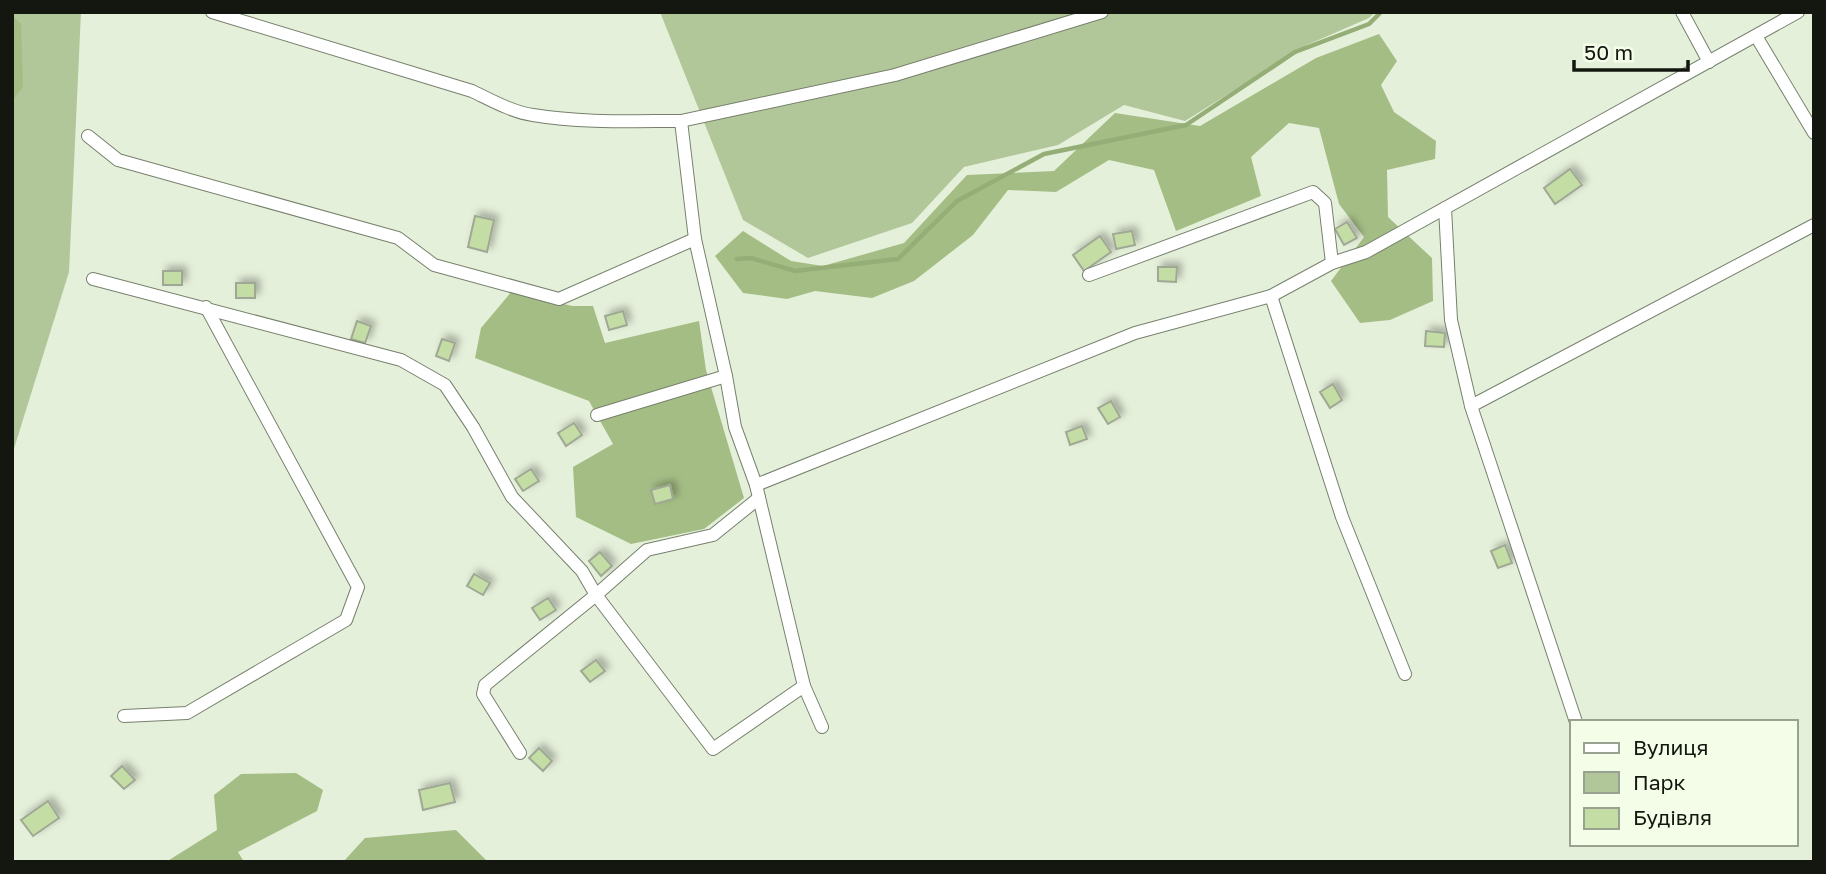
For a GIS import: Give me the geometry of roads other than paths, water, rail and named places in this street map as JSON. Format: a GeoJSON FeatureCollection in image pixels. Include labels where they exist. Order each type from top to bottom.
{"type":"FeatureCollection","features":[{"type":"Feature","properties":{"kind":"street"},"geometry":{"type":"LineString","coordinates":[[212,12],[472,91],[531,115],[608,121],[681,121],[895,75],[1102,12]]}},
{"type":"Feature","properties":{"kind":"street"},"geometry":{"type":"LineString","coordinates":[[1682,12],[1709,62]]}},
{"type":"Feature","properties":{"kind":"street"},"geometry":{"type":"LineString","coordinates":[[520,753],[483,694],[485,685],[596,596],[647,551],[713,535],[758,491],[1135,333],[1270,296],[1332,262],[1366,252],[1798,12]]}},
{"type":"Feature","properties":{"kind":"street"},"geometry":{"type":"LineString","coordinates":[[1756,36],[1814,133]]}},
{"type":"Feature","properties":{"kind":"street"},"geometry":{"type":"LineString","coordinates":[[681,121],[695,239],[735,427],[758,491],[804,686],[822,727]]}},
{"type":"Feature","properties":{"kind":"street"},"geometry":{"type":"LineString","coordinates":[[88,136],[118,160],[398,238],[434,265],[559,299],[695,239]]}},
{"type":"Feature","properties":{"kind":"street"},"geometry":{"type":"LineString","coordinates":[[1089,275],[1313,192],[1325,203],[1332,262]]}},
{"type":"Feature","properties":{"kind":"street"},"geometry":{"type":"LineString","coordinates":[[1445,208],[1451,320],[1471,406],[1575,720]]}},
{"type":"Feature","properties":{"kind":"street"},"geometry":{"type":"LineString","coordinates":[[1471,406],[1814,225]]}},
{"type":"Feature","properties":{"kind":"street"},"geometry":{"type":"LineString","coordinates":[[93,279],[401,360],[445,386],[473,427],[512,497],[582,571],[596,596],[713,748],[804,686]]}},
{"type":"Feature","properties":{"kind":"street"},"geometry":{"type":"LineString","coordinates":[[1270,296],[1342,517],[1405,674]]}},
{"type":"Feature","properties":{"kind":"street"},"geometry":{"type":"LineString","coordinates":[[124,716],[187,713],[346,620],[358,587],[206,307]]}},
{"type":"Feature","properties":{"kind":"street"},"geometry":{"type":"LineString","coordinates":[[597,415],[726,376]]}},
{"type":"Feature","properties":{"kind":"waterway"},"geometry":{"type":"LineString","coordinates":[[737,259],[751,258],[795,271],[898,259],[957,201],[1044,154],[1186,125],[1295,52],[1369,24],[1381,12]]}}]}
